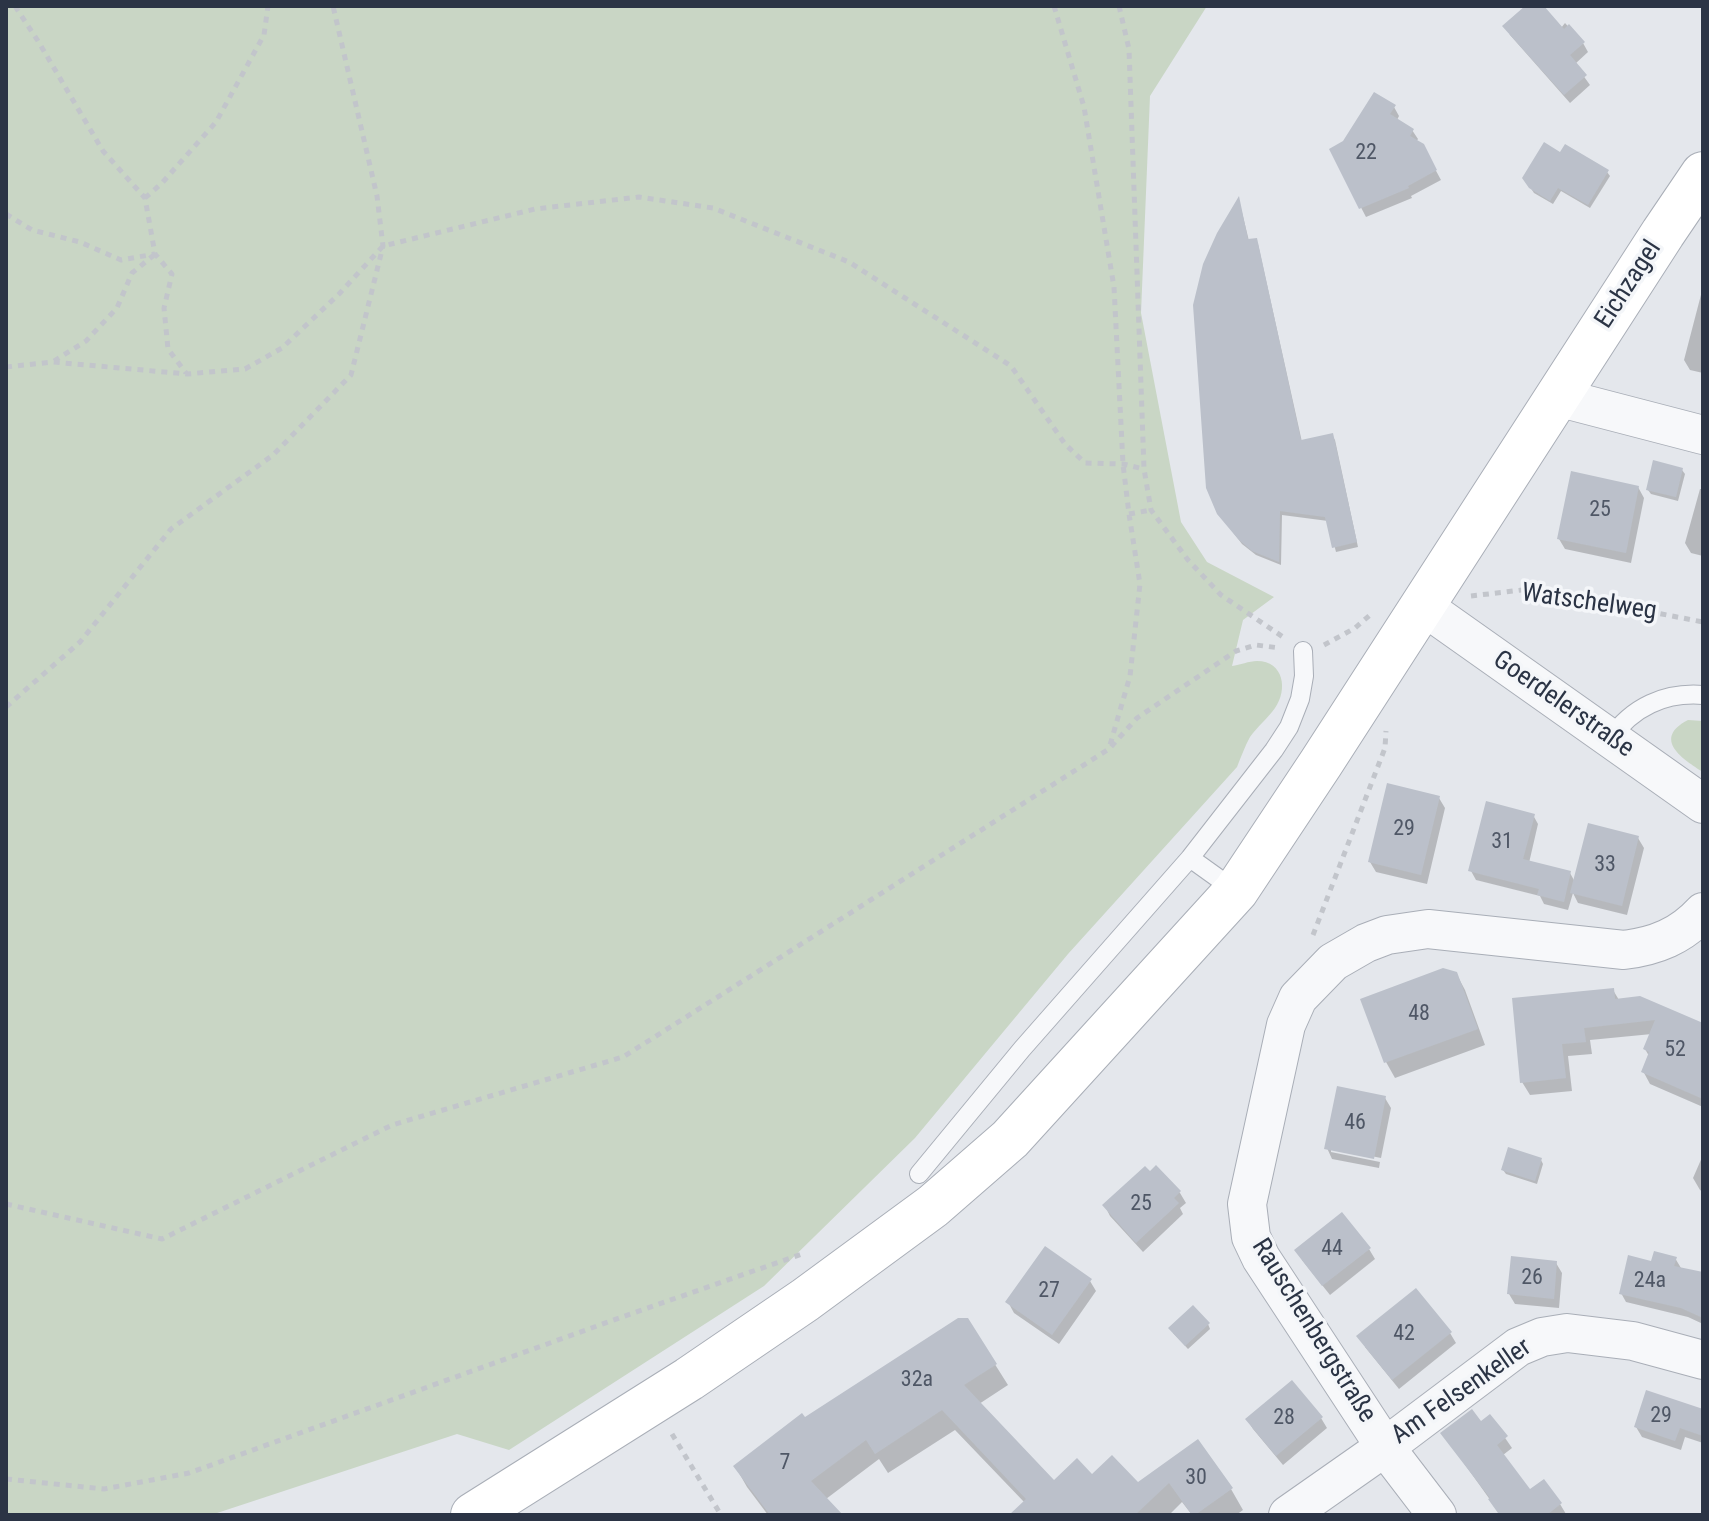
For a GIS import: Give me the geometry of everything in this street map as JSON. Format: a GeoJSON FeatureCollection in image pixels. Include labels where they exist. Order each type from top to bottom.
{"type":"FeatureCollection","features":[{"type":"Feature","properties":{"kind":"main road","name":"Eichzagel"},"geometry":{"type":"LineString","coordinates":[[473,1515],[792,1309],[933,1206],[1010,1139],[1236,891],[1703,174]]}},
{"type":"Feature","properties":{"kind":"street"},"geometry":{"type":"LineString","coordinates":[[1557,397],[1703,435]]}},
{"type":"Feature","properties":{"kind":"street","name":"Goerdelerstraße"},"geometry":{"type":"LineString","coordinates":[[1423,606],[1703,804]]}},
{"type":"Feature","properties":{"kind":"street","name":"Rauschenbergstraße"},"geometry":{"type":"LineString","coordinates":[[1437,1515],[1385,1447],[1261,1258],[1251,1237],[1247,1204],[1286,1025],[1298,998],[1333,962],[1387,935],[1428,929],[1624,950],[1644,948],[1664,941],[1683,931],[1703,912]]}},
{"type":"Feature","properties":{"kind":"street","name":"Am Felsenkeller"},"geometry":{"type":"LineString","coordinates":[[1288,1515],[1518,1347],[1542,1337],[1567,1333],[1633,1341],[1703,1360]]}},
{"type":"Feature","properties":{"kind":"lane"},"geometry":{"type":"LineString","coordinates":[[919,1174],[1022,1049],[1227,812],[1289,727],[1300,699],[1304,676],[1303,651]]}},
{"type":"Feature","properties":{"kind":"lane"},"geometry":{"type":"LineString","coordinates":[[1610,739],[1628,717],[1647,705],[1667,697],[1699,698]]}},
{"type":"Feature","properties":{"kind":"lane"},"geometry":{"type":"LineString","coordinates":[[1190,858],[1236,891]]}},
{"type":"Feature","properties":{"kind":"path"},"geometry":{"type":"LineString","coordinates":[[15,6],[103,151],[145,198],[155,254],[172,274],[164,308],[168,349],[187,374]]}},
{"type":"Feature","properties":{"kind":"path"},"geometry":{"type":"LineString","coordinates":[[145,198],[216,122],[264,35],[268,6]]}},
{"type":"Feature","properties":{"kind":"path"},"geometry":{"type":"LineString","coordinates":[[6,707],[80,642],[171,529],[273,455],[351,375],[383,246],[377,196],[333,6]]}},
{"type":"Feature","properties":{"kind":"path"},"geometry":{"type":"LineString","coordinates":[[1054,6],[1084,107],[1114,287],[1123,464],[1140,584],[1130,676],[1109,749]]}},
{"type":"Feature","properties":{"kind":"path"},"geometry":{"type":"LineString","coordinates":[[1119,6],[1129,49],[1144,469],[1151,510],[1188,560],[1221,595],[1303,651]]}},
{"type":"Feature","properties":{"kind":"path"},"geometry":{"type":"LineString","coordinates":[[6,367],[53,362],[187,374],[245,369],[282,348],[339,294],[383,246],[535,209],[639,197],[713,208],[849,262],[1011,366],[1065,444],[1085,463],[1123,464],[1144,469]]}},
{"type":"Feature","properties":{"kind":"path"},"geometry":{"type":"LineString","coordinates":[[6,214],[32,230],[80,242],[121,260],[155,254]]}},
{"type":"Feature","properties":{"kind":"path"},"geometry":{"type":"LineString","coordinates":[[53,362],[86,341],[117,308],[132,273],[155,254]]}},
{"type":"Feature","properties":{"kind":"path"},"geometry":{"type":"LineString","coordinates":[[1129,514],[1151,510]]}},
{"type":"Feature","properties":{"kind":"path","name":"Watschelweg"},"geometry":{"type":"LineString","coordinates":[[1474,596],[1522,590],[1543,591],[1703,622]]}},
{"type":"Feature","properties":{"kind":"path"},"geometry":{"type":"LineString","coordinates":[[6,1204],[162,1239],[392,1125],[623,1057],[1109,749],[1137,718],[1236,651],[1256,645],[1303,651]]}},
{"type":"Feature","properties":{"kind":"path"},"geometry":{"type":"LineString","coordinates":[[1316,979],[1301,966],[1387,740],[1382,722],[1358,706]]}},
{"type":"Feature","properties":{"kind":"path"},"geometry":{"type":"LineString","coordinates":[[6,1479],[104,1489],[189,1473],[807,1252]]}},
{"type":"Feature","properties":{"kind":"path"},"geometry":{"type":"LineString","coordinates":[[653,1401],[721,1515]]}},
{"type":"Feature","properties":{"kind":"green space"},"geometry":{"type":"Polygon","coordinates":[[[6,6],[1207,6],[1150,96],[1141,313],[1181,522],[1207,562],[1274,597],[1243,620],[1232,666],[1257,661],[1273,666],[1281,678],[1279,701],[1250,737],[1237,767],[1068,954],[915,1138],[764,1286],[509,1450],[457,1434],[211,1515],[6,1515],[6,6]]]}},
{"type":"Feature","properties":{"kind":"green space"},"geometry":{"type":"Polygon","coordinates":[[[1688,720],[1703,721],[1703,772],[1680,755],[1671,742],[1677,727],[1688,720]]]}},
{"type":"Feature","properties":{"kind":"building"},"geometry":{"type":"Polygon","coordinates":[[[1525,6],[1544,6],[1564,29],[1569,24],[1585,42],[1570,55],[1587,75],[1564,95],[1502,26],[1525,6]]]}},
{"type":"Feature","properties":{"kind":"building"},"geometry":{"type":"Polygon","coordinates":[[[1374,92],[1396,105],[1390,114],[1414,129],[1410,136],[1424,144],[1437,170],[1409,188],[1359,209],[1329,149],[1343,141],[1374,92]]]}},
{"type":"Feature","properties":{"kind":"building"},"geometry":{"type":"Polygon","coordinates":[[[1544,142],[1560,152],[1565,144],[1609,170],[1588,205],[1558,188],[1550,201],[1529,188],[1522,178],[1544,142]]]}},
{"type":"Feature","properties":{"kind":"building"},"geometry":{"type":"Polygon","coordinates":[[[1239,196],[1248,239],[1257,238],[1301,440],[1333,433],[1357,542],[1332,548],[1325,517],[1280,511],[1279,562],[1252,551],[1238,539],[1217,514],[1206,488],[1193,305],[1203,264],[1239,196]]]}},
{"type":"Feature","properties":{"kind":"building"},"geometry":{"type":"Polygon","coordinates":[[[1653,460],[1683,468],[1676,497],[1646,490],[1653,460]]]}},
{"type":"Feature","properties":{"kind":"building"},"geometry":{"type":"Polygon","coordinates":[[[1571,471],[1639,486],[1626,553],[1557,539],[1571,471]]]}},
{"type":"Feature","properties":{"kind":"building"},"geometry":{"type":"Polygon","coordinates":[[[1387,783],[1440,796],[1421,875],[1368,862],[1387,783]]]}},
{"type":"Feature","properties":{"kind":"building"},"geometry":{"type":"Polygon","coordinates":[[[1486,801],[1535,814],[1523,859],[1571,871],[1564,902],[1537,895],[1539,889],[1468,871],[1486,801]]]}},
{"type":"Feature","properties":{"kind":"building"},"geometry":{"type":"Polygon","coordinates":[[[1588,823],[1639,836],[1622,906],[1570,893],[1588,823]]]}},
{"type":"Feature","properties":{"kind":"building"},"geometry":{"type":"Polygon","coordinates":[[[1443,968],[1457,972],[1478,1029],[1384,1063],[1360,999],[1443,968]]]}},
{"type":"Feature","properties":{"kind":"building"},"geometry":{"type":"Polygon","coordinates":[[[1614,988],[1615,999],[1640,996],[1703,1023],[1703,1099],[1641,1072],[1649,1052],[1643,1049],[1655,1020],[1584,1028],[1586,1042],[1562,1044],[1566,1078],[1520,1083],[1512,998],[1614,988]]]}},
{"type":"Feature","properties":{"kind":"building"},"geometry":{"type":"Polygon","coordinates":[[[1337,1086],[1386,1096],[1374,1159],[1324,1149],[1337,1086]]]}},
{"type":"Feature","properties":{"kind":"building"},"geometry":{"type":"Polygon","coordinates":[[[1508,1147],[1542,1158],[1535,1181],[1501,1170],[1508,1147]]]}},
{"type":"Feature","properties":{"kind":"building"},"geometry":{"type":"Polygon","coordinates":[[[1156,1165],[1181,1191],[1174,1198],[1179,1203],[1136,1243],[1102,1205],[1145,1166],[1150,1171],[1156,1165]]]}},
{"type":"Feature","properties":{"kind":"building"},"geometry":{"type":"Polygon","coordinates":[[[1342,1212],[1371,1248],[1322,1286],[1294,1250],[1342,1212]]]}},
{"type":"Feature","properties":{"kind":"building"},"geometry":{"type":"Polygon","coordinates":[[[1045,1246],[1092,1279],[1052,1335],[1005,1302],[1045,1246]]]}},
{"type":"Feature","properties":{"kind":"building"},"geometry":{"type":"Polygon","coordinates":[[[1654,1251],[1677,1257],[1674,1266],[1703,1272],[1703,1318],[1681,1308],[1619,1294],[1628,1255],[1651,1261],[1654,1251]]]}},
{"type":"Feature","properties":{"kind":"building"},"geometry":{"type":"Polygon","coordinates":[[[1511,1256],[1557,1261],[1554,1299],[1507,1294],[1511,1256]]]}},
{"type":"Feature","properties":{"kind":"building"},"geometry":{"type":"Polygon","coordinates":[[[1416,1288],[1452,1332],[1392,1380],[1356,1336],[1416,1288]]]}},
{"type":"Feature","properties":{"kind":"building"},"geometry":{"type":"Polygon","coordinates":[[[1193,1305],[1210,1323],[1185,1346],[1168,1328],[1193,1305]]]}},
{"type":"Feature","properties":{"kind":"building"},"geometry":{"type":"Polygon","coordinates":[[[958,1318],[968,1318],[997,1364],[964,1385],[1054,1480],[1077,1458],[1092,1474],[1112,1455],[1138,1482],[1198,1439],[1233,1488],[1195,1515],[1169,1483],[1135,1515],[1009,1515],[1026,1499],[942,1410],[875,1454],[866,1440],[811,1481],[843,1515],[770,1515],[733,1466],[802,1413],[805,1417],[958,1318]]]}},
{"type":"Feature","properties":{"kind":"building"},"geometry":{"type":"Polygon","coordinates":[[[1292,1380],[1323,1417],[1276,1456],[1245,1419],[1292,1380]]]}},
{"type":"Feature","properties":{"kind":"building"},"geometry":{"type":"Polygon","coordinates":[[[1646,1390],[1703,1409],[1703,1436],[1680,1428],[1675,1441],[1634,1427],[1646,1390]]]}},
{"type":"Feature","properties":{"kind":"building"},"geometry":{"type":"Polygon","coordinates":[[[1472,1409],[1481,1421],[1490,1414],[1508,1436],[1497,1445],[1530,1489],[1544,1479],[1562,1503],[1549,1515],[1495,1515],[1498,1513],[1490,1498],[1440,1433],[1472,1409]]]}}]}
